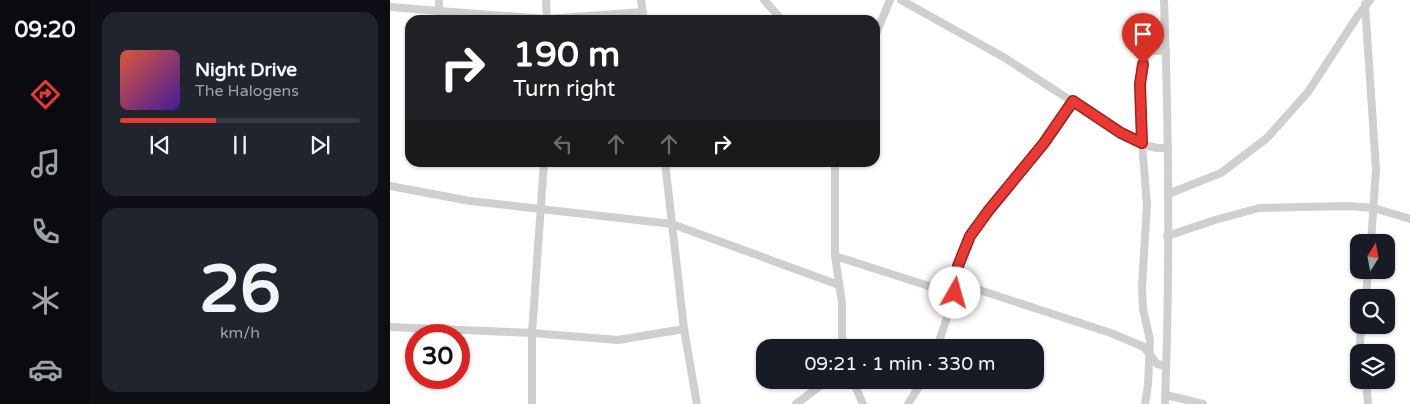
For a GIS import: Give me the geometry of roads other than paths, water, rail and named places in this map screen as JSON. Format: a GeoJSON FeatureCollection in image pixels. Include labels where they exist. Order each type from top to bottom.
{"type":"FeatureCollection","features":[{"type":"Feature","properties":{"kind":"street"},"geometry":{"type":"LineString","coordinates":[[439,0],[439,11]]}},
{"type":"Feature","properties":{"kind":"street"},"geometry":{"type":"LineString","coordinates":[[546,0],[547,15]]}},
{"type":"Feature","properties":{"kind":"street"},"geometry":{"type":"LineString","coordinates":[[641,0],[644,15]]}},
{"type":"Feature","properties":{"kind":"street"},"geometry":{"type":"LineString","coordinates":[[764,0],[778,15]]}},
{"type":"Feature","properties":{"kind":"street"},"geometry":{"type":"LineString","coordinates":[[880,24],[890,0]]}},
{"type":"Feature","properties":{"kind":"street"},"geometry":{"type":"LineString","coordinates":[[901,0],[1005,58],[1121,133],[1157,148],[1168,148]]}},
{"type":"Feature","properties":{"kind":"street"},"geometry":{"type":"LineString","coordinates":[[1164,0],[1168,148],[1165,404]]}},
{"type":"Feature","properties":{"kind":"street"},"geometry":{"type":"LineString","coordinates":[[1168,194],[1221,173],[1267,138],[1308,92],[1366,2]]}},
{"type":"Feature","properties":{"kind":"street"},"geometry":{"type":"LineString","coordinates":[[1366,2],[1376,170],[1372,234]]}},
{"type":"Feature","properties":{"kind":"street"},"geometry":{"type":"LineString","coordinates":[[390,7],[493,15]]}},
{"type":"Feature","properties":{"kind":"street"},"geometry":{"type":"LineString","coordinates":[[1145,404],[1148,385],[1149,333],[1143,309],[1142,287],[1147,205],[1140,84],[1143,64],[1148,54],[1152,51],[1166,51]]}},
{"type":"Feature","properties":{"kind":"street"},"geometry":{"type":"LineString","coordinates":[[941,339],[958,283],[958,266],[970,236],[1044,143],[1073,101]]}},
{"type":"Feature","properties":{"kind":"street"},"geometry":{"type":"LineString","coordinates":[[532,404],[532,333],[544,167]]}},
{"type":"Feature","properties":{"kind":"street"},"geometry":{"type":"LineString","coordinates":[[666,167],[684,329],[697,404]]}},
{"type":"Feature","properties":{"kind":"street"},"geometry":{"type":"LineString","coordinates":[[835,167],[835,256],[842,303],[842,339]]}},
{"type":"Feature","properties":{"kind":"street"},"geometry":{"type":"LineString","coordinates":[[390,186],[470,201],[672,224],[839,285]]}},
{"type":"Feature","properties":{"kind":"street"},"geometry":{"type":"LineString","coordinates":[[1168,236],[1259,208],[1348,206],[1374,208],[1410,219]]}},
{"type":"Feature","properties":{"kind":"street"},"geometry":{"type":"LineString","coordinates":[[835,256],[935,288],[948,287],[958,283],[1111,333],[1144,346],[1157,364],[1166,366]]}},
{"type":"Feature","properties":{"kind":"street"},"geometry":{"type":"LineString","coordinates":[[390,327],[532,333],[618,340],[684,329]]}},
{"type":"Feature","properties":{"kind":"street"},"geometry":{"type":"LineString","coordinates":[[796,404],[816,389]]}},
{"type":"Feature","properties":{"kind":"street"},"geometry":{"type":"LineString","coordinates":[[856,389],[863,404]]}},
{"type":"Feature","properties":{"kind":"street"},"geometry":{"type":"LineString","coordinates":[[908,404],[917,389]]}},
{"type":"Feature","properties":{"kind":"street"},"geometry":{"type":"LineString","coordinates":[[1367,389],[1368,404]]}},
{"type":"Feature","properties":{"kind":"street"},"geometry":{"type":"LineString","coordinates":[[1166,395],[1203,404]]}}]}
